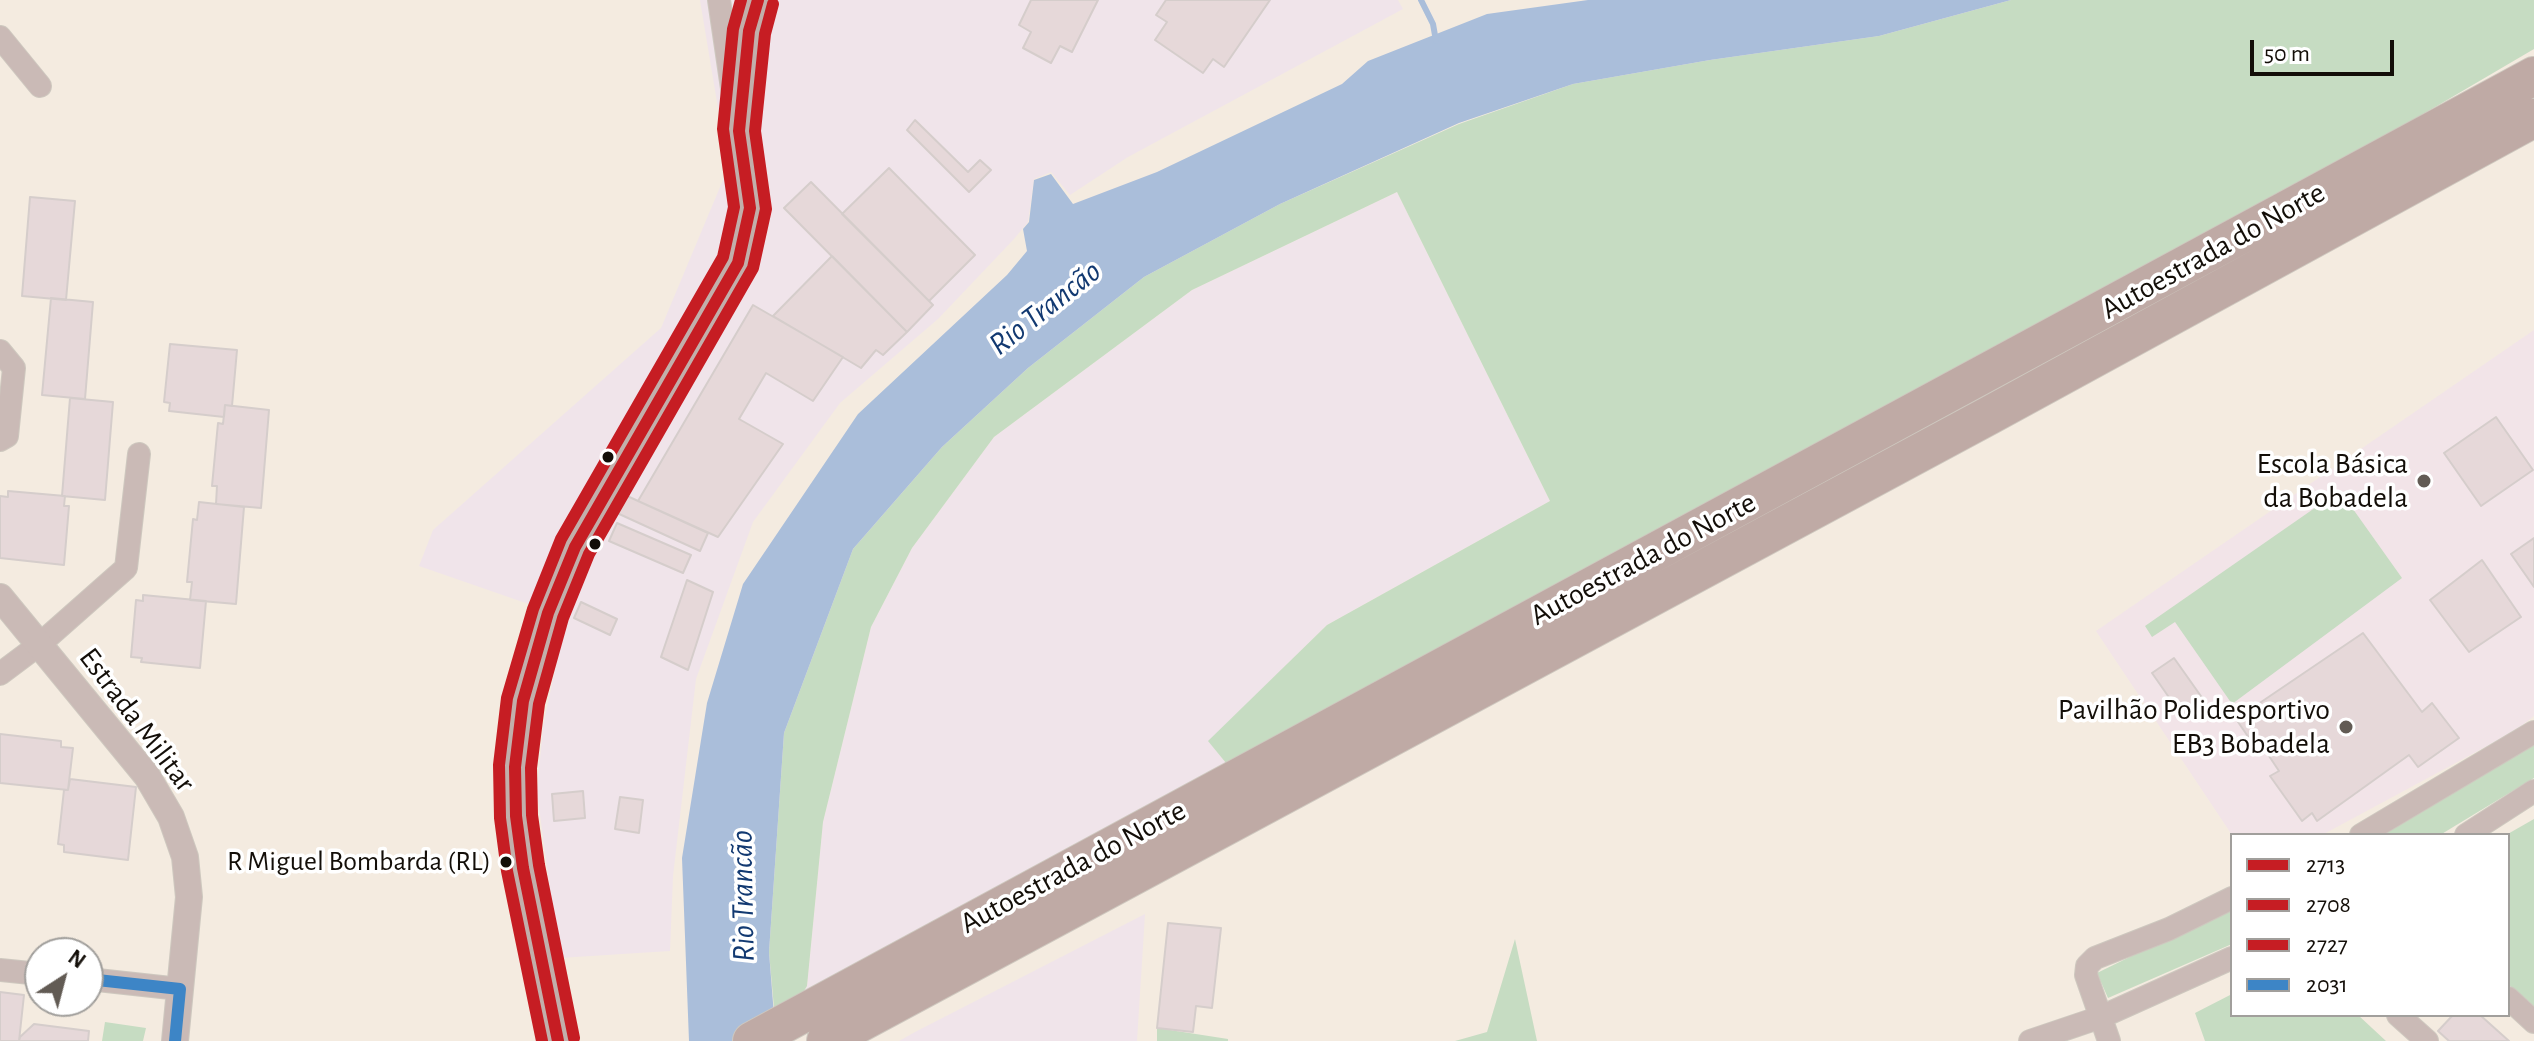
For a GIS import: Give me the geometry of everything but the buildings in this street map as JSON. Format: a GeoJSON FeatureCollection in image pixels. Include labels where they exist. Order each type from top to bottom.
{"type":"FeatureCollection","features":[{"type":"Feature","properties":{"kind":"highway","name":"Autoestrada do Norte"},"geometry":{"type":"LineString","coordinates":[[826,1041],[1243,796],[2534,76]]}},
{"type":"Feature","properties":{"kind":"highway","name":"Autoestrada do Norte"},"geometry":{"type":"LineString","coordinates":[[752,1041],[1243,796],[1990,415],[2534,118]]}},
{"type":"Feature","properties":{"kind":"main road"},"geometry":{"type":"LineString","coordinates":[[558,1041],[530,905],[516,816],[515,767],[523,701],[548,613],[575,547],[738,263],[750,208],[739,131],[749,31],[758,0]]}},
{"type":"Feature","properties":{"kind":"street"},"geometry":{"type":"LineString","coordinates":[[719,0],[739,131]]}},
{"type":"Feature","properties":{"kind":"street"},"geometry":{"type":"LineString","coordinates":[[0,37],[40,86]]}},
{"type":"Feature","properties":{"kind":"street"},"geometry":{"type":"LineString","coordinates":[[0,351],[14,368],[7,436],[0,440]]}},
{"type":"Feature","properties":{"kind":"street"},"geometry":{"type":"LineString","coordinates":[[0,674],[40,644],[126,568],[139,454]]}},
{"type":"Feature","properties":{"kind":"street","name":"Estrada Militar"},"geometry":{"type":"LineString","coordinates":[[0,597],[147,776],[171,817],[185,857],[189,897],[175,1041]]}},
{"type":"Feature","properties":{"kind":"street"},"geometry":{"type":"LineString","coordinates":[[2364,833],[2534,732]]}},
{"type":"Feature","properties":{"kind":"street"},"geometry":{"type":"LineString","coordinates":[[2469,833],[2534,791]]}},
{"type":"Feature","properties":{"kind":"street"},"geometry":{"type":"LineString","coordinates":[[2109,1041],[2086,975],[2087,966],[2095,958],[2169,929],[2230,899]]}},
{"type":"Feature","properties":{"kind":"street"},"geometry":{"type":"LineString","coordinates":[[2030,1041],[2101,1017],[2230,959]]}},
{"type":"Feature","properties":{"kind":"street"},"geometry":{"type":"LineString","coordinates":[[0,970],[24,972]]}},
{"type":"Feature","properties":{"kind":"street"},"geometry":{"type":"LineString","coordinates":[[104,981],[180,989]]}},
{"type":"Feature","properties":{"kind":"street"},"geometry":{"type":"LineString","coordinates":[[2510,1000],[2534,1022]]}},
{"type":"Feature","properties":{"kind":"street"},"geometry":{"type":"LineString","coordinates":[[2400,1017],[2427,1041]]}},
{"type":"Feature","properties":{"kind":"shaded area"},"geometry":{"type":"Polygon","coordinates":[[[700,0],[1398,0],[1403,9],[1128,157],[1070,195],[1051,172],[1034,179],[1028,222],[938,319],[840,403],[753,522],[696,679],[673,876],[670,951],[559,958],[537,792],[543,727],[566,617],[419,566],[433,530],[661,328],[728,168],[700,0]]]}},
{"type":"Feature","properties":{"kind":"shaded area"},"geometry":{"type":"Polygon","coordinates":[[[1397,192],[1550,501],[1327,625],[1209,741],[1226,763],[804,991],[807,986],[823,822],[871,627],[912,548],[994,437],[1192,290],[1397,192]]]}},
{"type":"Feature","properties":{"kind":"shaded area","name":"Escola Básica da Bobadela"},"geometry":{"type":"Polygon","coordinates":[[[2534,330],[2534,716],[2515,731],[2326,833],[2231,833],[2096,631],[2534,330]]]}},
{"type":"Feature","properties":{"kind":"shaded area"},"geometry":{"type":"Polygon","coordinates":[[[1145,914],[1137,1041],[899,1041],[915,1032],[1145,914]]]}},
{"type":"Feature","properties":{"kind":"green space"},"geometry":{"type":"Polygon","coordinates":[[[2011,0],[2534,0],[2534,49],[2355,154],[1226,763],[1208,741],[1327,625],[1550,501],[1397,192],[1192,290],[994,437],[912,548],[871,627],[823,822],[807,986],[804,991],[774,1008],[769,952],[784,733],[853,549],[942,447],[1028,368],[1144,277],[1280,204],[1459,124],[1573,84],[1710,60],[1879,36],[2011,0]]]}},
{"type":"Feature","properties":{"kind":"green space"},"geometry":{"type":"Polygon","coordinates":[[[2332,496],[2341,507],[2348,502],[2402,578],[2232,704],[2175,622],[2152,637],[2145,626],[2332,496]]]}},
{"type":"Feature","properties":{"kind":"green space"},"geometry":{"type":"Polygon","coordinates":[[[2534,736],[2534,778],[2443,833],[2371,833],[2534,736]]]}},
{"type":"Feature","properties":{"kind":"green space"},"geometry":{"type":"Polygon","coordinates":[[[2534,819],[2534,1008],[2510,986],[2510,833],[2534,819]]]}},
{"type":"Feature","properties":{"kind":"green space"},"geometry":{"type":"Polygon","coordinates":[[[2230,908],[2230,945],[2108,998],[2097,973],[2230,908]]]}},
{"type":"Feature","properties":{"kind":"green space"},"geometry":{"type":"Polygon","coordinates":[[[1515,939],[1537,1041],[1455,1041],[1487,1032],[1515,939]]]}},
{"type":"Feature","properties":{"kind":"green space"},"geometry":{"type":"Polygon","coordinates":[[[2230,995],[2230,1017],[2360,1017],[2386,1041],[2205,1041],[2195,1013],[2230,995]]]}},
{"type":"Feature","properties":{"kind":"green space"},"geometry":{"type":"Polygon","coordinates":[[[105,1022],[146,1028],[143,1041],[102,1041],[105,1022]]]}},
{"type":"Feature","properties":{"kind":"green space"},"geometry":{"type":"Polygon","coordinates":[[[1157,1028],[1228,1039],[1228,1041],[1157,1041],[1157,1028]]]}},
{"type":"Feature","properties":{"kind":"water","name":"Rio Trancão"},"geometry":{"type":"Polygon","coordinates":[[[1588,0],[2011,0],[1879,36],[1710,60],[1573,84],[1459,123],[1280,204],[1144,277],[1028,368],[942,447],[853,549],[784,733],[769,952],[776,1041],[689,1041],[682,858],[707,703],[743,584],[858,414],[1007,275],[1027,251],[1023,229],[1029,222],[1034,180],[1051,174],[1073,204],[1157,172],[1342,84],[1368,61],[1487,14],[1588,0]]]}},
{"type":"Feature","properties":{"kind":"waterway"},"geometry":{"type":"LineString","coordinates":[[1421,0],[1433,24],[1436,41]]}},
{"type":"Feature","properties":{"kind":"transit line","name":"2727"},"geometry":{"type":"LineString","coordinates":[[542,1041],[507,871],[500,818],[499,765],[507,698],[533,609],[561,539],[723,257],[734,207],[723,129],[733,29],[741,0]]}},
{"type":"Feature","properties":{"kind":"transit line","name":"2713"},"geometry":{"type":"LineString","coordinates":[[558,1041],[523,868],[516,816],[515,767],[523,701],[548,613],[575,547],[738,263],[750,208],[739,131],[749,31],[758,0]]}},
{"type":"Feature","properties":{"kind":"transit line","name":"2708"},"geometry":{"type":"LineString","coordinates":[[574,1038],[532,815],[531,768],[539,704],[563,618],[589,554],[753,268],[766,209],[755,131],[765,34],[773,4]]}},
{"type":"Feature","properties":{"kind":"transit line","name":"2031"},"geometry":{"type":"LineString","coordinates":[[104,981],[180,989],[175,1041]]}},
{"type":"Feature","properties":{"kind":"place","name":"Escola Básica da Bobadela"},"geometry":{"type":"Point","coordinates":[2424,481]}},
{"type":"Feature","properties":{"kind":"place","name":"Pavilhão Polidesportivo EB3 Bobadela"},"geometry":{"type":"Point","coordinates":[2346,727]}},
{"type":"Feature","properties":{"kind":"place","name":"R Miguel Bombarda (RL)"},"geometry":{"type":"Point","coordinates":[506,862]}}]}
